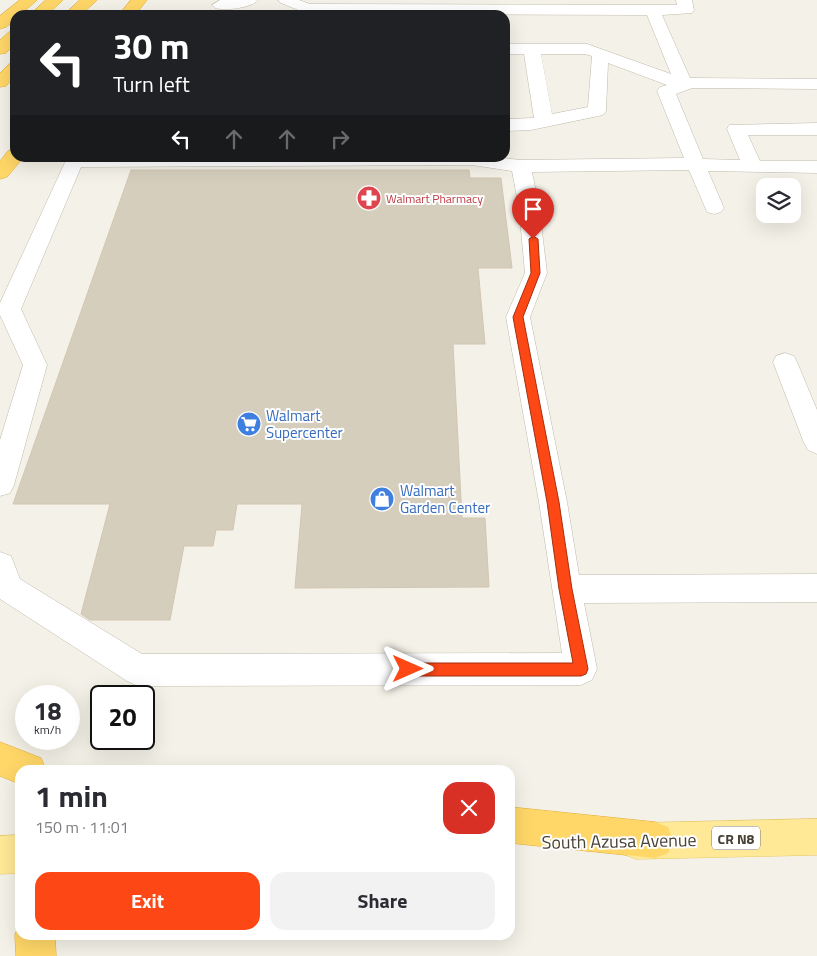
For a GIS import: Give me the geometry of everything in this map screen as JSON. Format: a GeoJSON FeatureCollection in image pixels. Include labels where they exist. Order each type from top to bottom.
{"type":"FeatureCollection","features":[{"type":"Feature","properties":{"kind":"highway"},"geometry":{"type":"LineString","coordinates":[[18,10],[30,0]]}},
{"type":"Feature","properties":{"kind":"highway"},"geometry":{"type":"LineString","coordinates":[[44,10],[55,0]]}},
{"type":"Feature","properties":{"kind":"highway"},"geometry":{"type":"LineString","coordinates":[[56,10],[67,0]]}},
{"type":"Feature","properties":{"kind":"highway"},"geometry":{"type":"LineString","coordinates":[[78,10],[89,0]]}},
{"type":"Feature","properties":{"kind":"highway"},"geometry":{"type":"LineString","coordinates":[[131,10],[139,0]]}},
{"type":"Feature","properties":{"kind":"highway"},"geometry":{"type":"LineString","coordinates":[[0,24],[10,16]]}},
{"type":"Feature","properties":{"kind":"highway"},"geometry":{"type":"LineString","coordinates":[[0,49],[10,40]]}},
{"type":"Feature","properties":{"kind":"highway"},"geometry":{"type":"LineString","coordinates":[[0,62],[10,53]]}},
{"type":"Feature","properties":{"kind":"highway"},"geometry":{"type":"LineString","coordinates":[[0,82],[10,73]]}},
{"type":"Feature","properties":{"kind":"highway"},"geometry":{"type":"LineString","coordinates":[[0,173],[10,161]]}},
{"type":"Feature","properties":{"kind":"highway"},"geometry":{"type":"LineString","coordinates":[[0,759],[15,765]]}},
{"type":"Feature","properties":{"kind":"highway"},"geometry":{"type":"LineString","coordinates":[[515,826],[655,840]]}},
{"type":"Feature","properties":{"kind":"highway"},"geometry":{"type":"LineString","coordinates":[[35,940],[36,956]]}},
{"type":"Feature","properties":{"kind":"main road","name":"South Azusa Avenue"},"geometry":{"type":"LineString","coordinates":[[515,843],[817,837]]}},
{"type":"Feature","properties":{"kind":"main road"},"geometry":{"type":"LineString","coordinates":[[0,855],[15,854]]}},
{"type":"Feature","properties":{"kind":"lane"},"geometry":{"type":"LineString","coordinates":[[221,7],[250,0]]}},
{"type":"Feature","properties":{"kind":"lane"},"geometry":{"type":"LineString","coordinates":[[286,0],[308,9],[686,10],[684,0]]}},
{"type":"Feature","properties":{"kind":"lane"},"geometry":{"type":"LineString","coordinates":[[652,9],[684,86]]}},
{"type":"Feature","properties":{"kind":"lane"},"geometry":{"type":"LineString","coordinates":[[510,49],[587,49],[684,86]]}},
{"type":"Feature","properties":{"kind":"lane"},"geometry":{"type":"LineString","coordinates":[[532,49],[544,122]]}},
{"type":"Feature","properties":{"kind":"lane"},"geometry":{"type":"LineString","coordinates":[[600,54],[668,50]]}},
{"type":"Feature","properties":{"kind":"lane"},"geometry":{"type":"LineString","coordinates":[[510,124],[544,122],[597,110],[600,54]]}},
{"type":"Feature","properties":{"kind":"lane"},"geometry":{"type":"LineString","coordinates":[[714,208],[666,92],[690,83],[817,84]]}},
{"type":"Feature","properties":{"kind":"lane"},"geometry":{"type":"LineString","coordinates":[[753,168],[736,129],[817,129]]}},
{"type":"Feature","properties":{"kind":"lane"},"geometry":{"type":"LineString","coordinates":[[0,485],[36,365],[9,310],[74,162]]}},
{"type":"Feature","properties":{"kind":"lane"},"geometry":{"type":"LineString","coordinates":[[488,162],[521,166],[696,164],[753,168],[817,167]]}},
{"type":"Feature","properties":{"kind":"lane"},"geometry":{"type":"LineString","coordinates":[[0,565],[8,588],[138,670],[581,669],[566,589],[553,502],[518,317],[536,273],[531,226],[521,166]]}},
{"type":"Feature","properties":{"kind":"lane"},"geometry":{"type":"LineString","coordinates":[[785,362],[815,433]]}},
{"type":"Feature","properties":{"kind":"lane"},"geometry":{"type":"LineString","coordinates":[[566,589],[817,588]]}},
{"type":"Feature","properties":{"kind":"building","name":"Walmart Supercenter"},"geometry":{"type":"Polygon","coordinates":[[[131,170],[469,170],[470,178],[501,178],[512,268],[478,268],[485,344],[453,344],[462,518],[485,518],[489,587],[295,588],[302,504],[237,504],[233,530],[216,530],[213,546],[184,546],[170,620],[90,620],[81,614],[110,504],[13,504],[131,170]]]}},
{"type":"Feature","properties":{"kind":"place","name":"Walmart Pharmacy"},"geometry":{"type":"Point","coordinates":[369,198]}},
{"type":"Feature","properties":{"kind":"place","name":"Walmart Supercenter"},"geometry":{"type":"Point","coordinates":[249,424]}},
{"type":"Feature","properties":{"kind":"place","name":"Walmart Garden Center"},"geometry":{"type":"Point","coordinates":[382,499]}},
{"type":"Feature","properties":{"kind":"route"},"geometry":{"type":"LineString","coordinates":[[408,669],[581,669],[566,589],[553,502],[518,317],[536,273],[533,239]]}}]}
